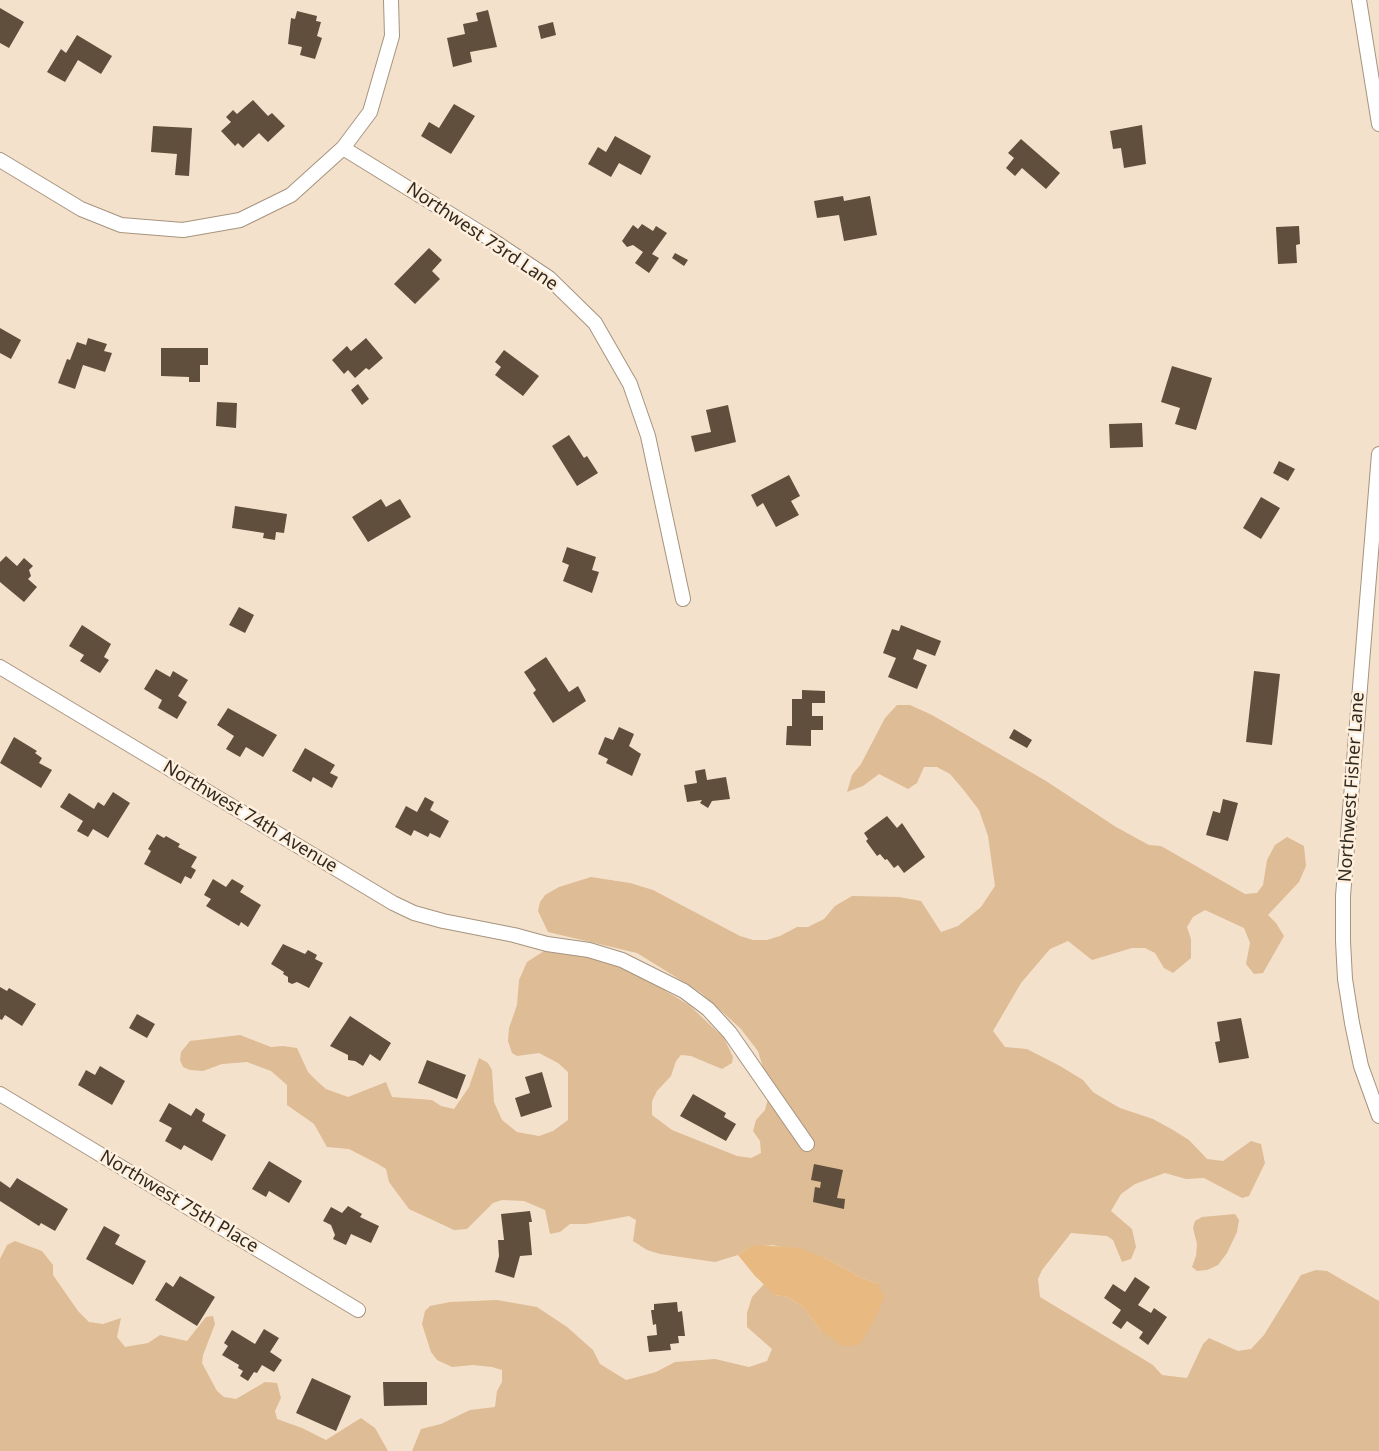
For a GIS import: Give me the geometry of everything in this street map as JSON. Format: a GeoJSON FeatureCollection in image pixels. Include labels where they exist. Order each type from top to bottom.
{"type":"FeatureCollection","features":[{"type":"Feature","properties":{"kind":"street"},"geometry":{"type":"LineString","coordinates":[[0,160],[81,209],[121,225],[183,230],[240,220],[291,195],[343,148],[370,112],[392,36],[391,0]]}},
{"type":"Feature","properties":{"kind":"street"},"geometry":{"type":"LineString","coordinates":[[1359,0],[1379,124]]}},
{"type":"Feature","properties":{"kind":"street","name":"Northwest 73rd Lane"},"geometry":{"type":"LineString","coordinates":[[343,148],[489,238],[549,278],[596,323],[630,384],[648,436],[684,599]]}},
{"type":"Feature","properties":{"kind":"street","name":"Northwest Fisher Lane"},"geometry":{"type":"LineString","coordinates":[[1379,454],[1345,877],[1343,932],[1345,979],[1352,1023],[1361,1066],[1379,1116]]}},
{"type":"Feature","properties":{"kind":"street","name":"Northwest 74th Avenue"},"geometry":{"type":"LineString","coordinates":[[0,668],[393,903],[414,913],[547,944],[590,950],[622,960],[684,991],[708,1009],[730,1033],[807,1144]]}},
{"type":"Feature","properties":{"kind":"street","name":"Northwest 75th Place"},"geometry":{"type":"LineString","coordinates":[[0,1094],[358,1310]]}},
{"type":"Feature","properties":{"kind":"shaded area"},"geometry":{"type":"Polygon","coordinates":[[[897,705],[910,705],[932,715],[1046,781],[1116,827],[1149,845],[1161,846],[1245,894],[1257,893],[1263,885],[1267,860],[1275,845],[1287,837],[1304,846],[1306,866],[1299,882],[1268,915],[1276,923],[1284,936],[1263,973],[1254,974],[1246,964],[1250,943],[1244,928],[1205,910],[1193,917],[1187,927],[1191,939],[1191,958],[1173,973],[1164,968],[1155,953],[1145,948],[1132,948],[1092,960],[1068,941],[1050,949],[1021,983],[993,1031],[1005,1047],[1027,1049],[1060,1066],[1083,1080],[1093,1092],[1106,1100],[1120,1108],[1153,1119],[1189,1140],[1207,1159],[1223,1161],[1251,1141],[1261,1144],[1265,1163],[1249,1196],[1242,1198],[1204,1178],[1186,1179],[1165,1173],[1135,1184],[1121,1194],[1111,1211],[1132,1229],[1136,1247],[1131,1259],[1122,1262],[1113,1240],[1107,1236],[1071,1233],[1042,1270],[1038,1279],[1040,1297],[1153,1365],[1162,1375],[1187,1378],[1203,1344],[1209,1338],[1238,1351],[1251,1349],[1264,1335],[1301,1275],[1316,1270],[1327,1271],[1379,1301],[1379,1451],[412,1451],[421,1429],[441,1424],[470,1410],[495,1407],[497,1391],[502,1382],[502,1370],[473,1365],[452,1367],[437,1360],[431,1352],[422,1324],[425,1311],[430,1306],[450,1302],[497,1300],[537,1307],[567,1327],[593,1350],[600,1364],[626,1380],[656,1372],[675,1362],[715,1359],[749,1367],[767,1361],[772,1349],[747,1327],[747,1313],[752,1297],[765,1283],[775,1295],[788,1297],[803,1307],[821,1331],[878,1284],[862,1278],[825,1258],[773,1245],[749,1247],[738,1255],[715,1262],[660,1254],[647,1250],[633,1241],[636,1220],[629,1216],[586,1224],[570,1224],[560,1232],[550,1234],[545,1210],[524,1201],[502,1200],[493,1203],[467,1229],[454,1230],[409,1209],[389,1182],[386,1169],[349,1149],[327,1147],[314,1124],[287,1105],[287,1085],[271,1071],[247,1062],[222,1064],[203,1071],[190,1070],[183,1067],[180,1060],[181,1052],[190,1041],[240,1035],[271,1047],[297,1048],[308,1072],[318,1082],[326,1089],[348,1097],[386,1082],[392,1097],[432,1100],[441,1106],[454,1109],[469,1087],[479,1058],[488,1063],[492,1070],[494,1102],[502,1120],[517,1132],[539,1136],[553,1131],[568,1120],[568,1072],[558,1063],[539,1053],[517,1056],[512,1053],[508,1041],[509,1028],[517,1005],[519,980],[527,962],[544,951],[555,948],[581,952],[598,961],[623,966],[689,1005],[724,1038],[733,1057],[732,1063],[722,1069],[691,1056],[681,1055],[676,1061],[671,1076],[657,1091],[652,1101],[652,1115],[672,1130],[737,1156],[751,1158],[761,1153],[760,1141],[753,1131],[756,1120],[765,1110],[770,1091],[758,1051],[740,1028],[700,992],[637,953],[548,932],[538,911],[540,902],[545,895],[559,887],[591,877],[630,883],[653,890],[740,936],[753,940],[767,940],[797,927],[808,927],[824,919],[835,906],[852,896],[899,897],[921,901],[941,932],[958,926],[981,907],[995,886],[988,836],[979,810],[962,788],[950,774],[937,767],[924,767],[917,783],[908,789],[879,774],[863,786],[847,792],[852,775],[861,764],[885,718],[897,705]]]}},
{"type":"Feature","properties":{"kind":"shaded area"},"geometry":{"type":"Polygon","coordinates":[[[1235,1214],[1239,1220],[1237,1232],[1227,1253],[1218,1265],[1207,1270],[1197,1271],[1192,1267],[1196,1256],[1197,1244],[1193,1228],[1195,1221],[1202,1217],[1235,1214]]]}},
{"type":"Feature","properties":{"kind":"shaded area"},"geometry":{"type":"Polygon","coordinates":[[[15,1241],[42,1251],[53,1265],[53,1275],[78,1311],[89,1322],[103,1324],[121,1318],[117,1337],[125,1347],[148,1343],[160,1335],[187,1341],[206,1317],[213,1316],[215,1324],[203,1355],[202,1363],[217,1391],[224,1397],[236,1399],[265,1382],[277,1383],[281,1398],[275,1411],[277,1419],[302,1428],[326,1440],[361,1418],[375,1428],[388,1451],[0,1451],[0,1259],[7,1245],[15,1241]]]}},
{"type":"Feature","properties":{"kind":"shaded area"},"geometry":{"type":"Polygon","coordinates":[[[759,1245],[800,1248],[878,1284],[884,1298],[875,1319],[859,1345],[843,1346],[821,1331],[803,1307],[788,1297],[775,1295],[755,1276],[738,1255],[749,1247],[759,1245]]]}},
{"type":"Feature","properties":{"kind":"building"},"geometry":{"type":"Polygon","coordinates":[[[0,8],[24,22],[9,48],[0,43],[0,8]]]}},
{"type":"Feature","properties":{"kind":"building"},"geometry":{"type":"Polygon","coordinates":[[[488,10],[497,47],[470,52],[472,62],[453,67],[447,38],[465,34],[463,24],[478,21],[476,13],[488,10]]]}},
{"type":"Feature","properties":{"kind":"building"},"geometry":{"type":"Polygon","coordinates":[[[297,11],[317,16],[316,21],[321,22],[317,36],[322,38],[315,59],[300,55],[302,47],[288,44],[291,18],[295,19],[297,11]]]}},
{"type":"Feature","properties":{"kind":"building"},"geometry":{"type":"Polygon","coordinates":[[[553,22],[556,35],[541,39],[538,26],[553,22]]]}},
{"type":"Feature","properties":{"kind":"building"},"geometry":{"type":"Polygon","coordinates":[[[77,35],[112,56],[101,74],[78,60],[65,82],[47,72],[61,49],[66,53],[77,35]]]}},
{"type":"Feature","properties":{"kind":"building"},"geometry":{"type":"Polygon","coordinates":[[[253,100],[268,116],[272,113],[285,126],[268,142],[259,133],[243,148],[238,143],[235,146],[221,131],[231,122],[226,117],[233,110],[237,114],[253,100]]]}},
{"type":"Feature","properties":{"kind":"building"},"geometry":{"type":"Polygon","coordinates":[[[454,104],[475,116],[451,154],[421,136],[429,122],[439,128],[454,104]]]}},
{"type":"Feature","properties":{"kind":"building"},"geometry":{"type":"Polygon","coordinates":[[[1142,125],[1146,164],[1124,168],[1121,148],[1113,149],[1110,131],[1142,125]]]}},
{"type":"Feature","properties":{"kind":"building"},"geometry":{"type":"Polygon","coordinates":[[[153,126],[192,128],[189,176],[175,175],[177,154],[151,152],[153,126]]]}},
{"type":"Feature","properties":{"kind":"building"},"geometry":{"type":"Polygon","coordinates":[[[615,136],[651,156],[641,175],[619,163],[611,177],[588,164],[598,147],[606,152],[615,136]]]}},
{"type":"Feature","properties":{"kind":"building"},"geometry":{"type":"Polygon","coordinates":[[[1021,139],[1060,173],[1046,189],[1022,168],[1015,176],[1006,168],[1014,158],[1008,153],[1021,139]]]}},
{"type":"Feature","properties":{"kind":"building"},"geometry":{"type":"Polygon","coordinates":[[[843,196],[844,201],[870,196],[877,235],[844,241],[839,215],[817,218],[814,201],[843,196]]]}},
{"type":"Feature","properties":{"kind":"building"},"geometry":{"type":"Polygon","coordinates":[[[642,224],[653,231],[656,226],[667,233],[652,254],[659,258],[649,273],[635,263],[643,252],[633,245],[627,247],[622,241],[633,225],[638,229],[642,224]]]}},
{"type":"Feature","properties":{"kind":"building"},"geometry":{"type":"Polygon","coordinates":[[[1299,226],[1300,244],[1296,245],[1297,263],[1278,264],[1276,227],[1299,226]]]}},
{"type":"Feature","properties":{"kind":"building"},"geometry":{"type":"Polygon","coordinates":[[[429,248],[442,260],[432,271],[440,279],[415,304],[394,284],[429,248]]]}},
{"type":"Feature","properties":{"kind":"building"},"geometry":{"type":"Polygon","coordinates":[[[675,253],[688,260],[684,266],[672,258],[675,253]]]}},
{"type":"Feature","properties":{"kind":"building"},"geometry":{"type":"Polygon","coordinates":[[[0,328],[21,340],[11,359],[0,353],[0,328]]]}},
{"type":"Feature","properties":{"kind":"building"},"geometry":{"type":"Polygon","coordinates":[[[88,338],[107,344],[104,351],[112,353],[105,372],[83,365],[75,389],[58,383],[67,359],[70,360],[77,342],[86,345],[88,338]]]}},
{"type":"Feature","properties":{"kind":"building"},"geometry":{"type":"Polygon","coordinates":[[[366,338],[383,358],[369,370],[366,368],[355,378],[348,370],[344,374],[332,360],[347,346],[351,351],[366,338]]]}},
{"type":"Feature","properties":{"kind":"building"},"geometry":{"type":"Polygon","coordinates":[[[161,348],[208,348],[208,365],[200,365],[200,382],[189,382],[189,377],[161,376],[161,348]]]}},
{"type":"Feature","properties":{"kind":"building"},"geometry":{"type":"Polygon","coordinates":[[[504,350],[539,376],[523,396],[495,375],[501,367],[495,362],[504,350]]]}},
{"type":"Feature","properties":{"kind":"building"},"geometry":{"type":"Polygon","coordinates":[[[1172,366],[1212,378],[1196,430],[1175,424],[1180,408],[1161,402],[1172,366]]]}},
{"type":"Feature","properties":{"kind":"building"},"geometry":{"type":"Polygon","coordinates":[[[358,384],[369,399],[362,405],[351,390],[358,384]]]}},
{"type":"Feature","properties":{"kind":"building"},"geometry":{"type":"Polygon","coordinates":[[[217,402],[237,403],[236,428],[216,426],[217,402]]]}},
{"type":"Feature","properties":{"kind":"building"},"geometry":{"type":"Polygon","coordinates":[[[728,405],[736,442],[695,452],[691,436],[711,432],[706,410],[728,405]]]}},
{"type":"Feature","properties":{"kind":"building"},"geometry":{"type":"Polygon","coordinates":[[[1142,423],[1143,447],[1110,448],[1109,424],[1142,423]]]}},
{"type":"Feature","properties":{"kind":"building"},"geometry":{"type":"Polygon","coordinates":[[[569,435],[584,458],[587,456],[598,473],[577,486],[552,446],[569,435]]]}},
{"type":"Feature","properties":{"kind":"building"},"geometry":{"type":"Polygon","coordinates":[[[1279,461],[1295,469],[1288,481],[1273,473],[1279,461]]]}},
{"type":"Feature","properties":{"kind":"building"},"geometry":{"type":"Polygon","coordinates":[[[789,475],[800,496],[791,501],[799,515],[776,527],[763,503],[757,507],[751,495],[789,475]]]}},
{"type":"Feature","properties":{"kind":"building"},"geometry":{"type":"Polygon","coordinates":[[[1261,497],[1280,508],[1261,539],[1243,528],[1261,497]]]}},
{"type":"Feature","properties":{"kind":"building"},"geometry":{"type":"Polygon","coordinates":[[[381,499],[386,507],[400,499],[411,517],[368,542],[352,517],[381,499]]]}},
{"type":"Feature","properties":{"kind":"building"},"geometry":{"type":"Polygon","coordinates":[[[235,506],[287,514],[284,533],[276,532],[275,540],[263,538],[264,533],[232,528],[235,506]]]}},
{"type":"Feature","properties":{"kind":"building"},"geometry":{"type":"Polygon","coordinates":[[[567,547],[596,557],[592,570],[599,572],[592,593],[563,581],[569,565],[562,562],[567,547]]]}},
{"type":"Feature","properties":{"kind":"building"},"geometry":{"type":"Polygon","coordinates":[[[6,556],[17,566],[24,558],[33,566],[29,570],[31,576],[28,579],[37,587],[24,602],[0,582],[0,562],[6,556]]]}},
{"type":"Feature","properties":{"kind":"building"},"geometry":{"type":"Polygon","coordinates":[[[239,607],[254,615],[245,633],[229,625],[239,607]]]}},
{"type":"Feature","properties":{"kind":"building"},"geometry":{"type":"Polygon","coordinates":[[[82,625],[111,644],[104,657],[109,660],[100,673],[80,661],[84,655],[69,646],[82,625]]]}},
{"type":"Feature","properties":{"kind":"building"},"geometry":{"type":"Polygon","coordinates":[[[901,625],[941,641],[935,656],[917,649],[913,659],[927,665],[917,689],[888,677],[896,658],[883,653],[892,629],[899,631],[901,625]]]}},
{"type":"Feature","properties":{"kind":"building"},"geometry":{"type":"Polygon","coordinates":[[[546,657],[569,692],[578,686],[586,701],[553,723],[533,693],[536,690],[524,672],[546,657]]]}},
{"type":"Feature","properties":{"kind":"building"},"geometry":{"type":"Polygon","coordinates":[[[156,669],[170,677],[173,671],[188,680],[178,696],[187,702],[177,719],[158,708],[162,700],[144,689],[156,669]]]}},
{"type":"Feature","properties":{"kind":"building"},"geometry":{"type":"Polygon","coordinates":[[[1254,671],[1280,674],[1272,745],[1246,742],[1254,671]]]}},
{"type":"Feature","properties":{"kind":"building"},"geometry":{"type":"Polygon","coordinates":[[[802,690],[825,691],[825,703],[812,703],[812,716],[823,716],[823,730],[811,730],[811,746],[786,745],[787,726],[792,726],[792,699],[802,699],[802,690]]]}},
{"type":"Feature","properties":{"kind":"building"},"geometry":{"type":"Polygon","coordinates":[[[228,708],[277,735],[263,757],[246,747],[240,757],[226,749],[234,736],[217,725],[228,708]]]}},
{"type":"Feature","properties":{"kind":"building"},"geometry":{"type":"Polygon","coordinates":[[[619,727],[634,734],[629,746],[641,754],[632,776],[606,763],[608,759],[598,754],[605,737],[613,740],[619,727]]]}},
{"type":"Feature","properties":{"kind":"building"},"geometry":{"type":"Polygon","coordinates":[[[1014,729],[1032,740],[1027,748],[1009,738],[1014,729]]]}},
{"type":"Feature","properties":{"kind":"building"},"geometry":{"type":"Polygon","coordinates":[[[14,737],[37,751],[35,753],[42,758],[39,763],[52,770],[41,788],[0,763],[14,737]]]}},
{"type":"Feature","properties":{"kind":"building"},"geometry":{"type":"Polygon","coordinates":[[[305,748],[335,765],[330,773],[338,777],[332,788],[313,777],[311,782],[292,771],[305,748]]]}},
{"type":"Feature","properties":{"kind":"building"},"geometry":{"type":"Polygon","coordinates":[[[705,769],[707,780],[726,777],[730,799],[712,801],[708,808],[700,803],[702,800],[687,802],[684,785],[697,783],[695,771],[705,769]]]}},
{"type":"Feature","properties":{"kind":"building"},"geometry":{"type":"Polygon","coordinates":[[[113,792],[130,803],[108,838],[93,829],[88,837],[77,831],[83,821],[60,807],[69,793],[94,809],[98,802],[104,806],[113,792]]]}},
{"type":"Feature","properties":{"kind":"building"},"geometry":{"type":"Polygon","coordinates":[[[425,797],[434,802],[430,810],[449,821],[440,838],[430,833],[428,837],[414,830],[411,836],[395,827],[406,806],[417,812],[425,797]]]}},
{"type":"Feature","properties":{"kind":"building"},"geometry":{"type":"Polygon","coordinates":[[[1223,799],[1238,803],[1228,841],[1206,835],[1213,811],[1220,813],[1223,799]]]}},
{"type":"Feature","properties":{"kind":"building"},"geometry":{"type":"Polygon","coordinates":[[[887,816],[897,828],[902,823],[925,857],[904,873],[898,865],[894,868],[880,854],[877,856],[866,841],[868,839],[864,833],[887,816]]]}},
{"type":"Feature","properties":{"kind":"building"},"geometry":{"type":"Polygon","coordinates":[[[157,834],[164,838],[166,836],[180,844],[178,847],[197,857],[191,867],[196,870],[191,879],[185,876],[181,884],[144,864],[151,851],[148,849],[157,834]]]}},
{"type":"Feature","properties":{"kind":"building"},"geometry":{"type":"Polygon","coordinates":[[[213,879],[226,887],[232,879],[244,886],[240,892],[261,905],[248,927],[241,922],[239,926],[206,906],[211,899],[204,895],[213,879]]]}},
{"type":"Feature","properties":{"kind":"building"},"geometry":{"type":"Polygon","coordinates":[[[283,944],[305,954],[308,950],[317,955],[315,959],[323,963],[309,988],[297,982],[292,984],[288,982],[288,977],[283,974],[284,972],[271,964],[283,944]]]}},
{"type":"Feature","properties":{"kind":"building"},"geometry":{"type":"Polygon","coordinates":[[[0,987],[7,991],[9,988],[36,1004],[22,1026],[5,1015],[2,1020],[0,1019],[0,987]]]}},
{"type":"Feature","properties":{"kind":"building"},"geometry":{"type":"Polygon","coordinates":[[[137,1014],[155,1024],[147,1038],[129,1028],[137,1014]]]}},
{"type":"Feature","properties":{"kind":"building"},"geometry":{"type":"Polygon","coordinates":[[[350,1016],[391,1043],[380,1061],[370,1054],[363,1066],[355,1061],[348,1060],[348,1055],[330,1046],[350,1016]]]}},
{"type":"Feature","properties":{"kind":"building"},"geometry":{"type":"Polygon","coordinates":[[[1241,1018],[1249,1058],[1219,1063],[1215,1042],[1220,1041],[1217,1022],[1241,1018]]]}},
{"type":"Feature","properties":{"kind":"building"},"geometry":{"type":"Polygon","coordinates":[[[427,1060],[466,1075],[457,1099],[418,1083],[427,1060]]]}},
{"type":"Feature","properties":{"kind":"building"},"geometry":{"type":"Polygon","coordinates":[[[100,1066],[125,1081],[112,1105],[78,1085],[86,1070],[95,1075],[100,1066]]]}},
{"type":"Feature","properties":{"kind":"building"},"geometry":{"type":"Polygon","coordinates":[[[542,1072],[552,1107],[521,1117],[515,1098],[530,1093],[525,1077],[542,1072]]]}},
{"type":"Feature","properties":{"kind":"building"},"geometry":{"type":"Polygon","coordinates":[[[693,1094],[726,1113],[724,1117],[736,1124],[726,1141],[680,1116],[693,1094]]]}},
{"type":"Feature","properties":{"kind":"building"},"geometry":{"type":"Polygon","coordinates":[[[169,1103],[191,1116],[196,1108],[205,1114],[202,1121],[226,1135],[212,1161],[184,1145],[181,1150],[165,1141],[172,1128],[159,1121],[169,1103]]]}},
{"type":"Feature","properties":{"kind":"building"},"geometry":{"type":"Polygon","coordinates":[[[269,1161],[302,1181],[289,1203],[269,1191],[266,1197],[252,1189],[269,1161]]]}},
{"type":"Feature","properties":{"kind":"building"},"geometry":{"type":"Polygon","coordinates":[[[814,1164],[843,1170],[837,1198],[845,1199],[844,1209],[813,1202],[815,1187],[820,1188],[821,1182],[811,1180],[814,1164]]]}},
{"type":"Feature","properties":{"kind":"building"},"geometry":{"type":"Polygon","coordinates":[[[17,1178],[68,1209],[55,1231],[41,1223],[39,1226],[0,1201],[0,1181],[10,1188],[17,1178]]]}},
{"type":"Feature","properties":{"kind":"building"},"geometry":{"type":"Polygon","coordinates":[[[348,1206],[362,1214],[360,1217],[379,1226],[371,1243],[351,1234],[346,1245],[333,1239],[335,1235],[331,1225],[323,1221],[331,1207],[342,1213],[348,1206]]]}},
{"type":"Feature","properties":{"kind":"building"},"geometry":{"type":"Polygon","coordinates":[[[530,1211],[532,1255],[520,1256],[514,1278],[495,1272],[499,1256],[498,1240],[504,1240],[501,1214],[530,1211]]]}},
{"type":"Feature","properties":{"kind":"building"},"geometry":{"type":"Polygon","coordinates":[[[104,1226],[120,1235],[115,1244],[146,1261],[133,1285],[86,1259],[104,1226]]]}},
{"type":"Feature","properties":{"kind":"building"},"geometry":{"type":"Polygon","coordinates":[[[180,1276],[215,1297],[197,1326],[155,1300],[166,1282],[173,1287],[180,1276]]]}},
{"type":"Feature","properties":{"kind":"building"},"geometry":{"type":"Polygon","coordinates":[[[1135,1277],[1150,1287],[1138,1305],[1151,1313],[1154,1308],[1167,1317],[1148,1345],[1139,1338],[1143,1332],[1127,1321],[1121,1329],[1112,1323],[1121,1310],[1104,1298],[1113,1284],[1125,1292],[1135,1277]]]}},
{"type":"Feature","properties":{"kind":"building"},"geometry":{"type":"Polygon","coordinates":[[[677,1302],[678,1312],[682,1311],[685,1336],[678,1336],[679,1343],[670,1344],[671,1350],[649,1352],[647,1336],[657,1335],[656,1324],[653,1325],[651,1310],[654,1310],[654,1304],[677,1302]]]}},
{"type":"Feature","properties":{"kind":"building"},"geometry":{"type":"Polygon","coordinates":[[[264,1329],[279,1338],[270,1352],[282,1360],[274,1372],[262,1365],[257,1373],[254,1372],[248,1381],[240,1376],[243,1371],[238,1368],[239,1365],[222,1355],[228,1346],[224,1343],[232,1330],[255,1344],[264,1329]]]}},
{"type":"Feature","properties":{"kind":"building"},"geometry":{"type":"Polygon","coordinates":[[[312,1378],[351,1396],[336,1431],[296,1413],[312,1378]]]}},
{"type":"Feature","properties":{"kind":"building"},"geometry":{"type":"Polygon","coordinates":[[[383,1382],[427,1382],[427,1405],[384,1406],[383,1382]]]}}]}
